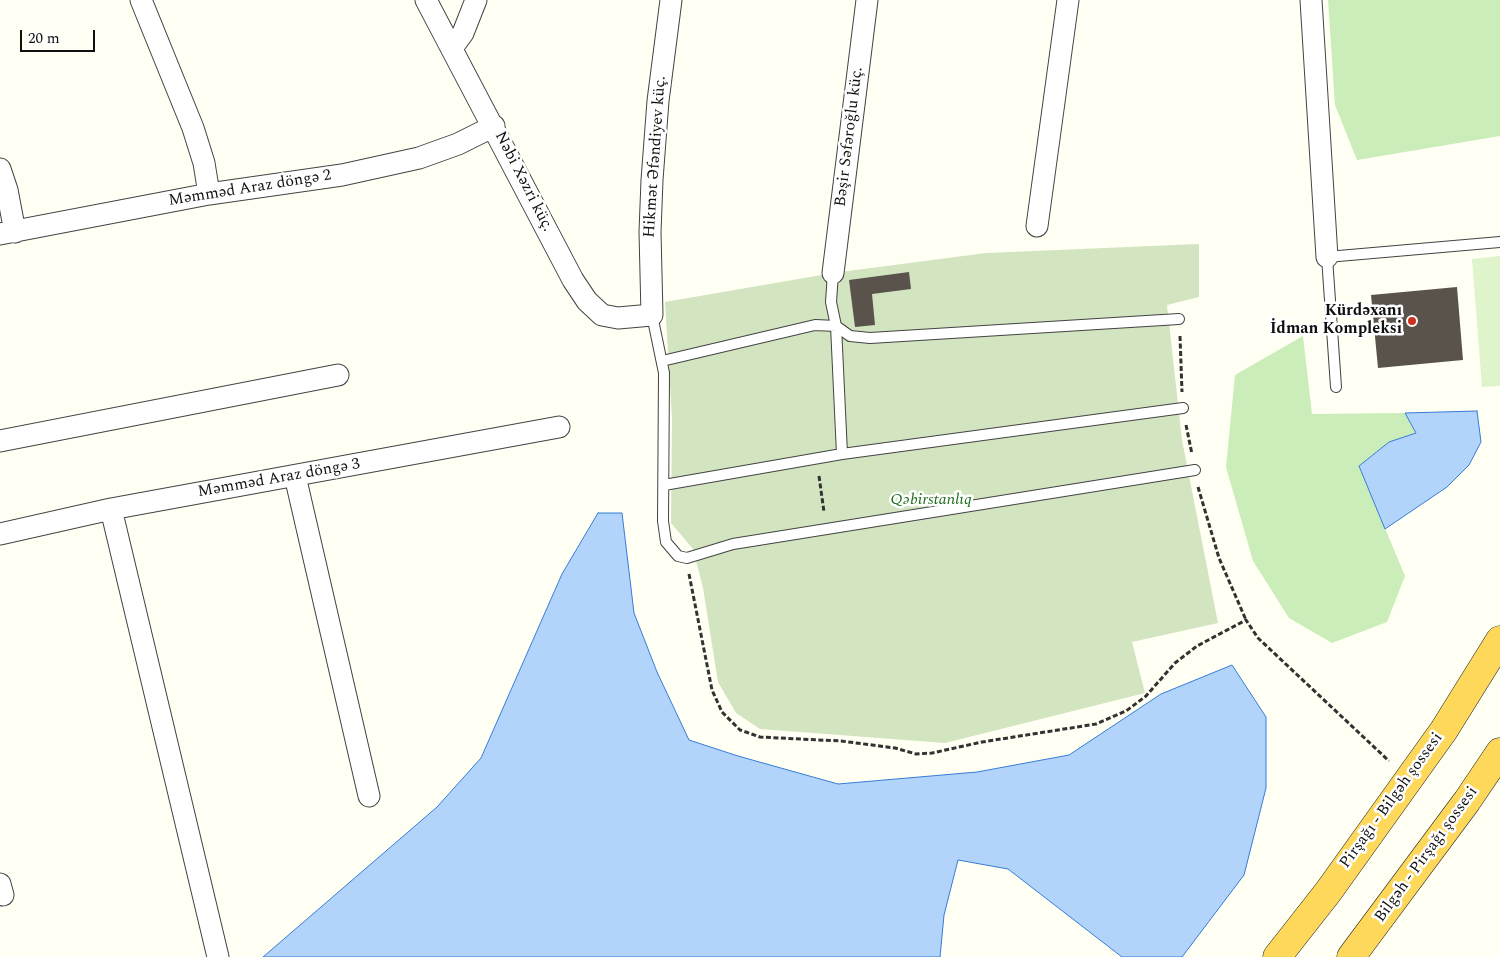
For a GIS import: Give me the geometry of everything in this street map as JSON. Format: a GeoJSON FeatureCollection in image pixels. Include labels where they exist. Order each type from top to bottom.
{"type":"FeatureCollection","features":[{"type":"Feature","properties":{"kind":"highway","name":"Pirşağı - Bilgəh şossesi"},"geometry":{"type":"LineString","coordinates":[[1277,957],[1328,892],[1444,730],[1500,640]]}},
{"type":"Feature","properties":{"kind":"highway","name":"Bilgəh - Pirşağı şossesi"},"geometry":{"type":"LineString","coordinates":[[1351,957],[1467,801],[1500,752]]}},
{"type":"Feature","properties":{"kind":"street"},"geometry":{"type":"LineString","coordinates":[[141,0],[193,128],[204,162],[209,194]]}},
{"type":"Feature","properties":{"kind":"street","name":"Nəbi Xəzri küç."},"geometry":{"type":"LineString","coordinates":[[426,0],[574,280],[587,301],[602,315],[618,318],[652,315]]}},
{"type":"Feature","properties":{"kind":"street"},"geometry":{"type":"LineString","coordinates":[[452,48],[464,33],[476,0]]}},
{"type":"Feature","properties":{"kind":"street","name":"Hikmət Əfəndiyev küç."},"geometry":{"type":"LineString","coordinates":[[652,315],[650,232],[652,180],[658,101],[671,0]]}},
{"type":"Feature","properties":{"kind":"street","name":"Bəşir Səfəroğlu küç."},"geometry":{"type":"LineString","coordinates":[[834,274],[867,0]]}},
{"type":"Feature","properties":{"kind":"street"},"geometry":{"type":"LineString","coordinates":[[1037,226],[1068,0]]}},
{"type":"Feature","properties":{"kind":"street"},"geometry":{"type":"LineString","coordinates":[[1311,0],[1327,257]]}},
{"type":"Feature","properties":{"kind":"street","name":"Məmməd Araz döngə 2"},"geometry":{"type":"LineString","coordinates":[[7,233],[209,194],[342,175],[419,158],[458,144],[494,126]]}},
{"type":"Feature","properties":{"kind":"street"},"geometry":{"type":"LineString","coordinates":[[0,170],[7,190],[7,233]]}},
{"type":"Feature","properties":{"kind":"street"},"geometry":{"type":"LineString","coordinates":[[0,441],[338,375]]}},
{"type":"Feature","properties":{"kind":"street","name":"Məmməd Araz döngə 3"},"geometry":{"type":"LineString","coordinates":[[0,534],[111,509],[559,427]]}},
{"type":"Feature","properties":{"kind":"street"},"geometry":{"type":"LineString","coordinates":[[295,476],[369,796]]}},
{"type":"Feature","properties":{"kind":"street"},"geometry":{"type":"LineString","coordinates":[[111,509],[218,957]]}},
{"type":"Feature","properties":{"kind":"lane"},"geometry":{"type":"LineString","coordinates":[[1336,387],[1327,257],[1500,242]]}},
{"type":"Feature","properties":{"kind":"lane"},"geometry":{"type":"LineString","coordinates":[[834,274],[831,302],[836,326],[842,454]]}},
{"type":"Feature","properties":{"kind":"lane"},"geometry":{"type":"LineString","coordinates":[[652,315],[664,373],[663,521],[666,542],[678,556],[687,558],[733,544],[1195,470]]}},
{"type":"Feature","properties":{"kind":"lane"},"geometry":{"type":"LineString","coordinates":[[662,361],[815,325],[836,326],[850,336],[870,338],[1179,319]]}},
{"type":"Feature","properties":{"kind":"lane"},"geometry":{"type":"LineString","coordinates":[[664,485],[842,454],[1183,408]]}},
{"type":"Feature","properties":{"kind":"path"},"geometry":{"type":"LineString","coordinates":[[816,458],[826,530]]}},
{"type":"Feature","properties":{"kind":"path"},"geometry":{"type":"LineString","coordinates":[[687,558],[712,690],[722,712],[740,730],[760,737],[841,741],[895,748],[916,754],[932,753],[982,742],[1096,724],[1126,711],[1146,696],[1176,663],[1198,646],[1246,620],[1258,638],[1408,778]]}},
{"type":"Feature","properties":{"kind":"green space"},"geometry":{"type":"Polygon","coordinates":[[[1328,0],[1500,0],[1500,136],[1357,160],[1335,105],[1328,0]]]}},
{"type":"Feature","properties":{"kind":"green space","name":"Qəbirstanlıq"},"geometry":{"type":"Polygon","coordinates":[[[1199,244],[1199,297],[1167,305],[1182,440],[1218,623],[1132,642],[1145,693],[945,743],[760,729],[736,713],[718,682],[703,588],[693,549],[671,523],[672,419],[665,302],[833,273],[986,253],[1199,244]]]}},
{"type":"Feature","properties":{"kind":"green space"},"geometry":{"type":"Polygon","coordinates":[[[1500,256],[1500,386],[1482,387],[1472,259],[1500,256]]]}},
{"type":"Feature","properties":{"kind":"green space"},"geometry":{"type":"Polygon","coordinates":[[[1303,336],[1312,414],[1405,413],[1416,433],[1389,442],[1359,466],[1405,576],[1387,622],[1332,643],[1289,618],[1253,561],[1226,467],[1235,375],[1303,336]]]}},
{"type":"Feature","properties":{"kind":"water"},"geometry":{"type":"Polygon","coordinates":[[[1477,411],[1481,442],[1469,465],[1447,487],[1385,529],[1359,466],[1389,442],[1416,433],[1405,413],[1477,411]]]}},
{"type":"Feature","properties":{"kind":"water"},"geometry":{"type":"Polygon","coordinates":[[[598,513],[622,513],[634,613],[657,672],[689,740],[838,784],[977,772],[1069,755],[1161,694],[1232,665],[1266,717],[1266,788],[1244,875],[1182,957],[1122,957],[1008,869],[958,860],[944,915],[940,957],[263,957],[437,807],[481,758],[562,574],[598,513]]]}},
{"type":"Feature","properties":{"kind":"building"},"geometry":{"type":"Polygon","coordinates":[[[909,272],[911,289],[872,294],[875,325],[855,327],[849,280],[909,272]]]}},
{"type":"Feature","properties":{"kind":"building"},"geometry":{"type":"Polygon","coordinates":[[[1457,287],[1463,360],[1378,368],[1371,295],[1457,287]]]}},
{"type":"Feature","properties":{"kind":"place","name":"Kürdəxanı İdman Kompleksi"},"geometry":{"type":"Point","coordinates":[1412,321]}}]}
